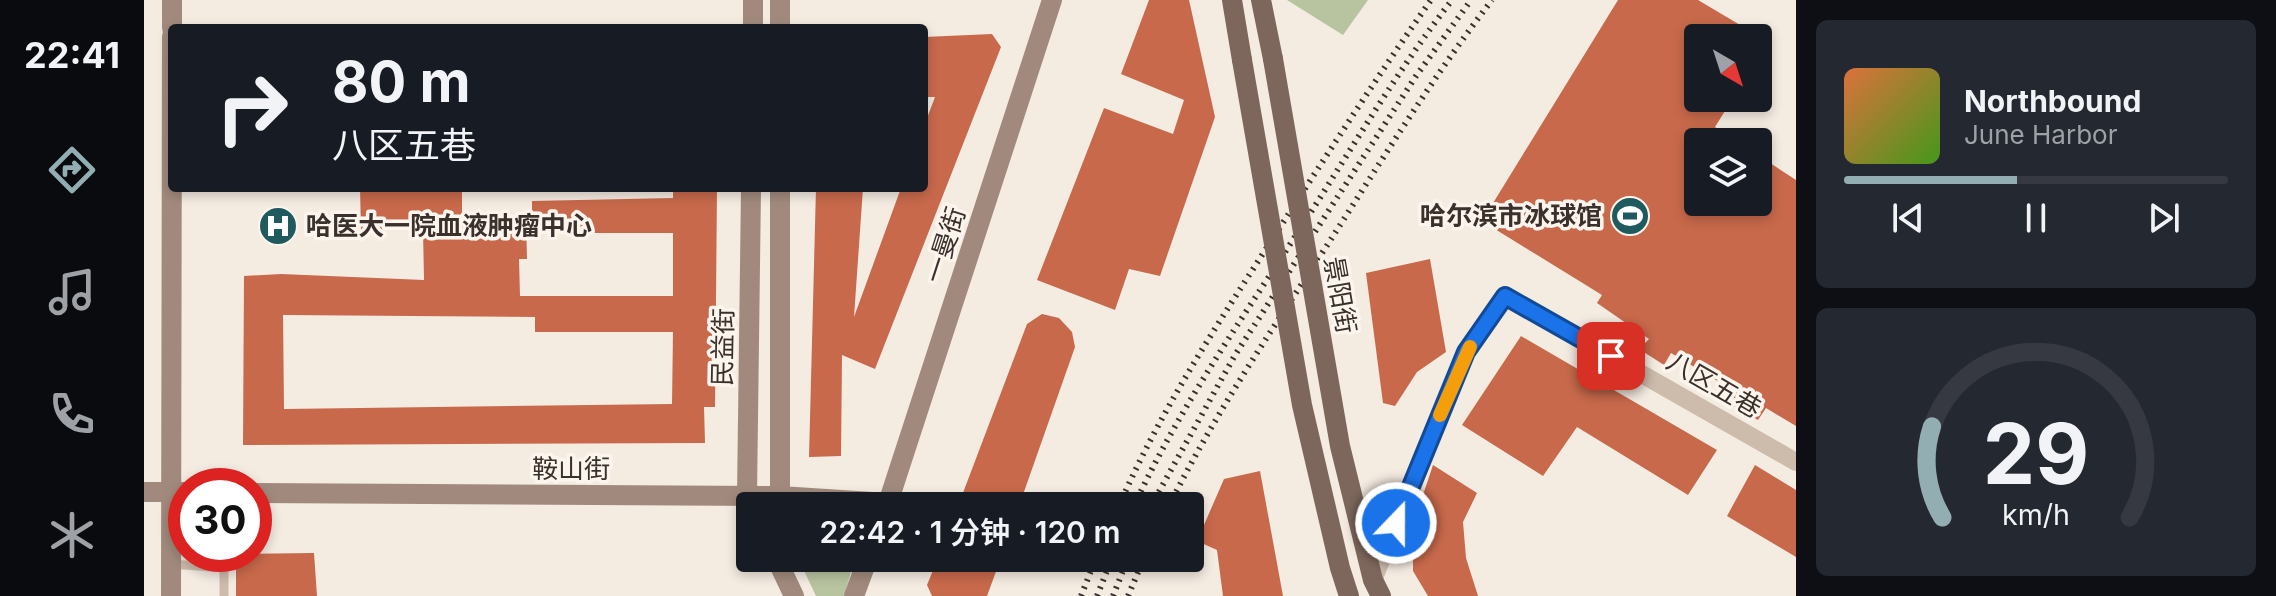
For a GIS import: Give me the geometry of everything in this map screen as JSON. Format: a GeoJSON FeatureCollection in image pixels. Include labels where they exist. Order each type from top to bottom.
{"type":"FeatureCollection","features":[{"type":"Feature","properties":{"kind":"main road"},"geometry":{"type":"LineString","coordinates":[[172,0],[172,24]]}},
{"type":"Feature","properties":{"kind":"main road"},"geometry":{"type":"LineString","coordinates":[[753,0],[753,24]]}},
{"type":"Feature","properties":{"kind":"main road"},"geometry":{"type":"LineString","coordinates":[[780,0],[780,24]]}},
{"type":"Feature","properties":{"kind":"main road","name":"一曼街"},"geometry":{"type":"LineString","coordinates":[[891,492],[1052,0]]}},
{"type":"Feature","properties":{"kind":"main road"},"geometry":{"type":"LineString","coordinates":[[1232,0],[1302,405],[1349,596]]}},
{"type":"Feature","properties":{"kind":"main road","name":"景阳街"},"geometry":{"type":"LineString","coordinates":[[1261,0],[1340,446],[1377,588]]}},
{"type":"Feature","properties":{"kind":"main road"},"geometry":{"type":"LineString","coordinates":[[174,192],[179,468]]}},
{"type":"Feature","properties":{"kind":"main road","name":"民益街"},"geometry":{"type":"LineString","coordinates":[[749,492],[751,192]]}},
{"type":"Feature","properties":{"kind":"main road"},"geometry":{"type":"LineString","coordinates":[[780,192],[780,492]]}},
{"type":"Feature","properties":{"kind":"main road"},"geometry":{"type":"LineString","coordinates":[[144,492],[168,492]]}},
{"type":"Feature","properties":{"kind":"main road","name":"鞍山街"},"geometry":{"type":"LineString","coordinates":[[272,493],[736,501]]}},
{"type":"Feature","properties":{"kind":"main road"},"geometry":{"type":"LineString","coordinates":[[171,572],[171,596]]}},
{"type":"Feature","properties":{"kind":"main road"},"geometry":{"type":"LineString","coordinates":[[783,572],[794,596]]}},
{"type":"Feature","properties":{"kind":"main road"},"geometry":{"type":"LineString","coordinates":[[797,572],[808,596]]}},
{"type":"Feature","properties":{"kind":"main road"},"geometry":{"type":"LineString","coordinates":[[854,596],[863,572]]}},
{"type":"Feature","properties":{"kind":"street","name":"八区五巷"},"geometry":{"type":"LineString","coordinates":[[1377,588],[1466,352],[1505,296],[1796,462]]}},
{"type":"Feature","properties":{"kind":"lane"},"geometry":{"type":"LineString","coordinates":[[224,572],[224,596]]}},
{"type":"Feature","properties":{"kind":"green space"},"geometry":{"type":"Polygon","coordinates":[[[1287,0],[1368,0],[1343,35],[1287,0]]]}},
{"type":"Feature","properties":{"kind":"green space"},"geometry":{"type":"Polygon","coordinates":[[[805,572],[851,572],[844,596],[816,596],[805,572]]]}},
{"type":"Feature","properties":{"kind":"building"},"geometry":{"type":"Polygon","coordinates":[[[1149,0],[1189,0],[1215,117],[1160,276],[1129,269],[1115,310],[1037,280],[1104,108],[1173,134],[1184,100],[1121,74],[1149,0]]]}},
{"type":"Feature","properties":{"kind":"building","name":"哈尔滨市冰球馆"},"geometry":{"type":"Polygon","coordinates":[[[1618,0],[1698,0],[1738,24],[1684,24],[1684,112],[1724,112],[1716,128],[1684,128],[1684,216],[1772,216],[1772,164],[1796,180],[1796,426],[1766,408],[1758,420],[1728,403],[1736,392],[1671,353],[1664,365],[1639,349],[1649,339],[1597,303],[1602,295],[1482,221],[1618,0]]]}},
{"type":"Feature","properties":{"kind":"building"},"geometry":{"type":"Polygon","coordinates":[[[992,34],[1001,47],[875,369],[842,355],[841,456],[809,457],[816,192],[863,192],[854,317],[900,192],[928,192],[928,115],[935,97],[928,97],[928,37],[992,34]]]}},
{"type":"Feature","properties":{"kind":"building"},"geometry":{"type":"Polygon","coordinates":[[[360,192],[462,192],[462,220],[526,219],[527,259],[519,259],[520,296],[673,296],[673,233],[532,233],[532,201],[673,198],[673,192],[717,192],[715,407],[704,407],[705,443],[243,445],[244,276],[281,274],[424,280],[423,228],[361,230],[360,192]],[[283,315],[284,409],[672,404],[673,332],[535,332],[535,317],[283,315]]]}},
{"type":"Feature","properties":{"kind":"building"},"geometry":{"type":"Polygon","coordinates":[[[1430,259],[1446,352],[1417,372],[1395,406],[1383,403],[1366,273],[1430,259]]]}},
{"type":"Feature","properties":{"kind":"building"},"geometry":{"type":"Polygon","coordinates":[[[1042,314],[1059,318],[1072,332],[1075,347],[1024,492],[963,492],[1027,324],[1042,314]]]}},
{"type":"Feature","properties":{"kind":"building"},"geometry":{"type":"Polygon","coordinates":[[[1521,336],[1717,450],[1688,495],[1577,427],[1543,476],[1462,425],[1521,336]]]}},
{"type":"Feature","properties":{"kind":"building"},"geometry":{"type":"Polygon","coordinates":[[[1433,465],[1477,493],[1463,522],[1466,558],[1478,596],[1428,596],[1413,571],[1413,525],[1433,465]]]}},
{"type":"Feature","properties":{"kind":"building"},"geometry":{"type":"Polygon","coordinates":[[[1755,465],[1796,490],[1796,557],[1727,516],[1755,465]]]}},
{"type":"Feature","properties":{"kind":"building"},"geometry":{"type":"Polygon","coordinates":[[[1260,471],[1283,596],[1223,596],[1217,550],[1204,544],[1204,525],[1224,479],[1260,471]]]}},
{"type":"Feature","properties":{"kind":"building"},"geometry":{"type":"Polygon","coordinates":[[[314,553],[317,596],[236,596],[236,572],[272,572],[272,554],[314,553]]]}},
{"type":"Feature","properties":{"kind":"building"},"geometry":{"type":"Polygon","coordinates":[[[932,572],[996,572],[987,596],[932,596],[927,585],[932,572]]]}},
{"type":"Feature","properties":{"kind":"railway"},"geometry":{"type":"LineString","coordinates":[[1125,492],[1152,436],[1210,336],[1431,0]]}},
{"type":"Feature","properties":{"kind":"railway"},"geometry":{"type":"LineString","coordinates":[[1141,492],[1212,364],[1392,84],[1452,0]]}},
{"type":"Feature","properties":{"kind":"railway"},"geometry":{"type":"LineString","coordinates":[[1159,492],[1235,355],[1416,76],[1471,0]]}},
{"type":"Feature","properties":{"kind":"railway"},"geometry":{"type":"LineString","coordinates":[[1177,492],[1264,342],[1427,90],[1492,0]]}},
{"type":"Feature","properties":{"kind":"railway"},"geometry":{"type":"LineString","coordinates":[[1081,596],[1090,572]]}},
{"type":"Feature","properties":{"kind":"railway"},"geometry":{"type":"LineString","coordinates":[[1097,596],[1106,572]]}},
{"type":"Feature","properties":{"kind":"railway"},"geometry":{"type":"LineString","coordinates":[[1113,596],[1122,572]]}},
{"type":"Feature","properties":{"kind":"railway"},"geometry":{"type":"LineString","coordinates":[[1128,596],[1138,572]]}},
{"type":"Feature","properties":{"kind":"slow traffic"},"geometry":{"type":"LineString","coordinates":[[1440,415],[1470,347]]}},
{"type":"Feature","properties":{"kind":"place","name":"哈尔滨市冰球馆"},"geometry":{"type":"Point","coordinates":[1630,216]}},
{"type":"Feature","properties":{"kind":"place","name":"哈医大一院血液肿瘤中心"},"geometry":{"type":"Point","coordinates":[278,226]}},
{"type":"Feature","properties":{"kind":"route"},"geometry":{"type":"LineString","coordinates":[[1396,523],[1466,352],[1505,296],[1611,356]]}}]}
